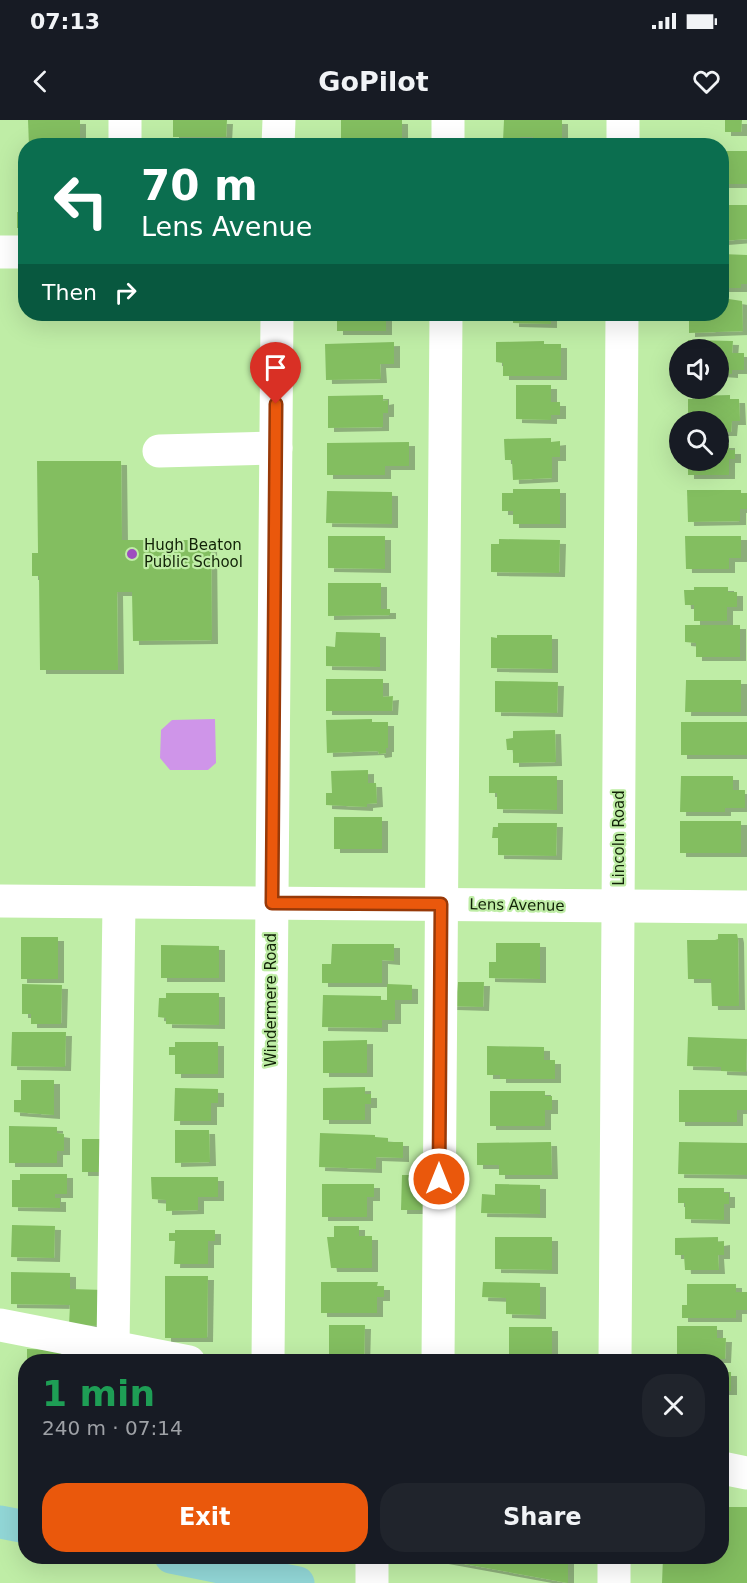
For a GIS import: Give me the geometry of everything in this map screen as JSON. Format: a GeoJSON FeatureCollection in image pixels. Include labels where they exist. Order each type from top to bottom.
{"type":"FeatureCollection","features":[{"type":"Feature","properties":{"kind":"main road"},"geometry":{"type":"LineString","coordinates":[[0,1522],[18,1525]]}},
{"type":"Feature","properties":{"kind":"main road"},"geometry":{"type":"LineString","coordinates":[[215,1564],[266,1572],[298,1583]]}},
{"type":"Feature","properties":{"kind":"street"},"geometry":{"type":"LineString","coordinates":[[125,120],[125,138]]}},
{"type":"Feature","properties":{"kind":"street"},"geometry":{"type":"LineString","coordinates":[[278,138],[279,120]]}},
{"type":"Feature","properties":{"kind":"street"},"geometry":{"type":"LineString","coordinates":[[448,120],[448,138]]}},
{"type":"Feature","properties":{"kind":"street"},"geometry":{"type":"LineString","coordinates":[[623,120],[623,138]]}},
{"type":"Feature","properties":{"kind":"street"},"geometry":{"type":"LineString","coordinates":[[0,252],[18,252]]}},
{"type":"Feature","properties":{"kind":"street","name":"Windermere Road"},"geometry":{"type":"LineString","coordinates":[[268,1354],[272,903],[263,669],[276,448],[277,321]]}},
{"type":"Feature","properties":{"kind":"street"},"geometry":{"type":"LineString","coordinates":[[438,1354],[446,321]]}},
{"type":"Feature","properties":{"kind":"street","name":"Lincoln Road"},"geometry":{"type":"LineString","coordinates":[[615,1354],[622,321]]}},
{"type":"Feature","properties":{"kind":"street"},"geometry":{"type":"LineString","coordinates":[[159,451],[276,448]]}},
{"type":"Feature","properties":{"kind":"street","name":"Lens Avenue"},"geometry":{"type":"LineString","coordinates":[[0,901],[747,908]]}},
{"type":"Feature","properties":{"kind":"street"},"geometry":{"type":"LineString","coordinates":[[114,1347],[119,903]]}},
{"type":"Feature","properties":{"kind":"street"},"geometry":{"type":"LineString","coordinates":[[0,1325],[149,1354]]}},
{"type":"Feature","properties":{"kind":"street"},"geometry":{"type":"LineString","coordinates":[[729,1469],[747,1473]]}},
{"type":"Feature","properties":{"kind":"street"},"geometry":{"type":"LineString","coordinates":[[372,1564],[372,1583]]}},
{"type":"Feature","properties":{"kind":"street"},"geometry":{"type":"LineString","coordinates":[[614,1564],[614,1583]]}},
{"type":"Feature","properties":{"kind":"shaded area"},"geometry":{"type":"Polygon","coordinates":[[[215,719],[216,763],[208,770],[170,770],[160,758],[161,730],[172,720],[215,719]]]}},
{"type":"Feature","properties":{"kind":"building"},"geometry":{"type":"Polygon","coordinates":[[[28,120],[80,120],[80,138],[29,138],[28,120]]]}},
{"type":"Feature","properties":{"kind":"building"},"geometry":{"type":"Polygon","coordinates":[[[173,120],[227,120],[226,137],[173,137],[173,120]]]}},
{"type":"Feature","properties":{"kind":"building"},"geometry":{"type":"Polygon","coordinates":[[[341,120],[402,120],[402,138],[341,138],[341,120]]]}},
{"type":"Feature","properties":{"kind":"building"},"geometry":{"type":"Polygon","coordinates":[[[504,120],[562,120],[562,138],[503,138],[504,120]]]}},
{"type":"Feature","properties":{"kind":"building"},"geometry":{"type":"Polygon","coordinates":[[[725,120],[742,120],[741,132],[725,132],[725,120]]]}},
{"type":"Feature","properties":{"kind":"building"},"geometry":{"type":"Polygon","coordinates":[[[729,151],[747,151],[747,184],[729,184],[729,151]]]}},
{"type":"Feature","properties":{"kind":"building"},"geometry":{"type":"Polygon","coordinates":[[[729,205],[747,205],[747,239],[729,240],[729,205]]]}},
{"type":"Feature","properties":{"kind":"building"},"geometry":{"type":"Polygon","coordinates":[[[729,254],[747,255],[747,284],[741,284],[741,288],[729,288],[729,254]]]}},
{"type":"Feature","properties":{"kind":"building"},"geometry":{"type":"Polygon","coordinates":[[[729,299],[742,301],[743,331],[689,333],[689,321],[729,321],[729,299]]]}},
{"type":"Feature","properties":{"kind":"building"},"geometry":{"type":"Polygon","coordinates":[[[337,321],[386,321],[386,331],[337,331],[337,321]]]}},
{"type":"Feature","properties":{"kind":"building"},"geometry":{"type":"Polygon","coordinates":[[[513,321],[551,321],[551,324],[513,323],[513,321]]]}},
{"type":"Feature","properties":{"kind":"building"},"geometry":{"type":"Polygon","coordinates":[[[544,341],[544,344],[561,344],[561,376],[503,376],[503,363],[496,362],[496,342],[544,341]]]}},
{"type":"Feature","properties":{"kind":"building"},"geometry":{"type":"Polygon","coordinates":[[[729,341],[733,341],[732,353],[744,353],[744,370],[732,370],[732,374],[729,374],[729,341]]]}},
{"type":"Feature","properties":{"kind":"building"},"geometry":{"type":"Polygon","coordinates":[[[394,342],[394,364],[380,364],[381,379],[326,380],[325,344],[394,342]]]}},
{"type":"Feature","properties":{"kind":"building"},"geometry":{"type":"Polygon","coordinates":[[[516,385],[551,385],[551,402],[560,402],[560,415],[551,415],[551,420],[516,419],[516,385]]]}},
{"type":"Feature","properties":{"kind":"building"},"geometry":{"type":"Polygon","coordinates":[[[383,395],[383,401],[388,400],[388,413],[383,413],[383,427],[328,428],[328,396],[383,395]]]}},
{"type":"Feature","properties":{"kind":"building"},"geometry":{"type":"Polygon","coordinates":[[[729,395],[730,399],[739,399],[740,421],[732,421],[731,432],[729,432],[729,411],[688,411],[688,399],[729,399],[729,395]]]}},
{"type":"Feature","properties":{"kind":"building"},"geometry":{"type":"Polygon","coordinates":[[[551,438],[551,442],[560,441],[560,457],[552,457],[552,478],[513,480],[512,460],[505,460],[504,439],[551,438]]]}},
{"type":"Feature","properties":{"kind":"building"},"geometry":{"type":"Polygon","coordinates":[[[409,442],[409,466],[385,466],[385,475],[327,475],[327,443],[409,442]]]}},
{"type":"Feature","properties":{"kind":"building"},"geometry":{"type":"Polygon","coordinates":[[[729,450],[735,450],[735,459],[729,459],[729,450]]]}},
{"type":"Feature","properties":{"kind":"building"},"geometry":{"type":"Polygon","coordinates":[[[37,461],[121,461],[122,540],[211,540],[212,640],[133,641],[132,592],[117,592],[118,670],[40,670],[39,576],[32,576],[32,553],[38,553],[37,461]]]}},
{"type":"Feature","properties":{"kind":"building"},"geometry":{"type":"Polygon","coordinates":[[[688,471],[729,471],[729,475],[688,475],[688,471]]]}},
{"type":"Feature","properties":{"kind":"building"},"geometry":{"type":"Polygon","coordinates":[[[513,489],[560,489],[560,524],[513,524],[513,511],[502,511],[502,493],[513,493],[513,489]]]}},
{"type":"Feature","properties":{"kind":"building"},"geometry":{"type":"Polygon","coordinates":[[[687,490],[741,490],[741,493],[747,493],[747,509],[740,509],[740,521],[688,522],[687,490]]]}},
{"type":"Feature","properties":{"kind":"building"},"geometry":{"type":"Polygon","coordinates":[[[327,491],[392,492],[392,524],[326,523],[327,491]]]}},
{"type":"Feature","properties":{"kind":"building"},"geometry":{"type":"Polygon","coordinates":[[[328,536],[385,536],[385,569],[328,568],[328,536]]]}},
{"type":"Feature","properties":{"kind":"building"},"geometry":{"type":"Polygon","coordinates":[[[685,536],[741,536],[741,558],[729,558],[729,569],[686,569],[685,536]]]}},
{"type":"Feature","properties":{"kind":"building"},"geometry":{"type":"Polygon","coordinates":[[[499,539],[560,540],[559,573],[491,572],[491,544],[499,544],[499,539]]]}},
{"type":"Feature","properties":{"kind":"building"},"geometry":{"type":"Polygon","coordinates":[[[328,583],[381,583],[381,609],[390,609],[390,615],[328,616],[328,583]]]}},
{"type":"Feature","properties":{"kind":"building"},"geometry":{"type":"Polygon","coordinates":[[[694,587],[728,587],[728,592],[737,592],[737,607],[727,607],[727,621],[694,621],[694,605],[685,605],[684,590],[694,590],[694,587]]]}},
{"type":"Feature","properties":{"kind":"building"},"geometry":{"type":"Polygon","coordinates":[[[685,625],[740,625],[740,657],[696,657],[696,643],[685,642],[685,625]]]}},
{"type":"Feature","properties":{"kind":"building"},"geometry":{"type":"Polygon","coordinates":[[[336,632],[380,633],[380,667],[326,666],[326,646],[335,647],[336,632]]]}},
{"type":"Feature","properties":{"kind":"building"},"geometry":{"type":"Polygon","coordinates":[[[497,635],[552,635],[552,669],[491,668],[491,637],[497,638],[497,635]]]}},
{"type":"Feature","properties":{"kind":"building"},"geometry":{"type":"Polygon","coordinates":[[[326,679],[383,679],[383,697],[393,696],[392,711],[326,711],[326,679]]]}},
{"type":"Feature","properties":{"kind":"building"},"geometry":{"type":"Polygon","coordinates":[[[686,680],[741,680],[741,712],[685,712],[686,680]]]}},
{"type":"Feature","properties":{"kind":"building"},"geometry":{"type":"Polygon","coordinates":[[[495,681],[558,682],[557,713],[495,712],[495,681]]]}},
{"type":"Feature","properties":{"kind":"building"},"geometry":{"type":"Polygon","coordinates":[[[372,719],[372,722],[388,722],[386,753],[379,754],[378,751],[327,753],[326,720],[372,719]]]}},
{"type":"Feature","properties":{"kind":"building"},"geometry":{"type":"Polygon","coordinates":[[[681,722],[747,722],[747,755],[681,755],[681,722]]]}},
{"type":"Feature","properties":{"kind":"building"},"geometry":{"type":"Polygon","coordinates":[[[555,730],[556,762],[513,763],[513,750],[507,750],[506,739],[513,738],[513,731],[555,730]]]}},
{"type":"Feature","properties":{"kind":"building"},"geometry":{"type":"Polygon","coordinates":[[[368,770],[368,783],[376,783],[377,803],[367,804],[367,807],[326,805],[326,793],[332,793],[331,771],[368,770]]]}},
{"type":"Feature","properties":{"kind":"building"},"geometry":{"type":"Polygon","coordinates":[[[489,776],[557,776],[557,810],[497,809],[497,793],[489,793],[489,776]]]}},
{"type":"Feature","properties":{"kind":"building"},"geometry":{"type":"Polygon","coordinates":[[[681,776],[733,776],[733,790],[745,790],[745,808],[725,808],[725,812],[680,812],[681,776]]]}},
{"type":"Feature","properties":{"kind":"building"},"geometry":{"type":"Polygon","coordinates":[[[334,817],[382,817],[382,849],[334,849],[334,817]]]}},
{"type":"Feature","properties":{"kind":"building"},"geometry":{"type":"Polygon","coordinates":[[[680,821],[741,821],[741,853],[680,853],[680,821]]]}},
{"type":"Feature","properties":{"kind":"building"},"geometry":{"type":"Polygon","coordinates":[[[498,823],[557,823],[556,856],[498,855],[498,838],[492,838],[493,827],[498,827],[498,823]]]}},
{"type":"Feature","properties":{"kind":"building"},"geometry":{"type":"Polygon","coordinates":[[[718,934],[737,934],[739,1006],[712,1006],[711,979],[688,979],[687,940],[715,940],[718,939],[718,934]]]}},
{"type":"Feature","properties":{"kind":"building"},"geometry":{"type":"Polygon","coordinates":[[[21,937],[58,937],[58,979],[21,979],[21,937]]]}},
{"type":"Feature","properties":{"kind":"building"},"geometry":{"type":"Polygon","coordinates":[[[496,943],[540,943],[540,979],[489,978],[489,962],[496,962],[496,943]]]}},
{"type":"Feature","properties":{"kind":"building"},"geometry":{"type":"Polygon","coordinates":[[[332,944],[394,944],[394,961],[382,960],[382,983],[322,983],[322,964],[331,964],[332,944]]]}},
{"type":"Feature","properties":{"kind":"building"},"geometry":{"type":"Polygon","coordinates":[[[161,945],[219,946],[219,978],[161,978],[161,945]]]}},
{"type":"Feature","properties":{"kind":"building"},"geometry":{"type":"Polygon","coordinates":[[[458,982],[484,982],[483,1007],[451,1006],[451,992],[457,992],[458,982]]]}},
{"type":"Feature","properties":{"kind":"building"},"geometry":{"type":"Polygon","coordinates":[[[22,984],[62,985],[61,1024],[31,1024],[31,1014],[22,1014],[22,984]]]}},
{"type":"Feature","properties":{"kind":"building"},"geometry":{"type":"Polygon","coordinates":[[[387,984],[412,985],[412,1000],[395,1000],[395,1020],[382,1020],[382,1028],[322,1027],[323,995],[381,996],[381,1000],[387,1000],[387,984]]]}},
{"type":"Feature","properties":{"kind":"building"},"geometry":{"type":"Polygon","coordinates":[[[166,993],[219,993],[219,1025],[166,1024],[166,1018],[158,1017],[159,998],[166,998],[166,993]]]}},
{"type":"Feature","properties":{"kind":"building"},"geometry":{"type":"Polygon","coordinates":[[[12,1032],[66,1032],[65,1067],[11,1066],[12,1032]]]}},
{"type":"Feature","properties":{"kind":"building"},"geometry":{"type":"Polygon","coordinates":[[[688,1037],[747,1039],[746,1072],[721,1071],[721,1067],[687,1066],[688,1037]]]}},
{"type":"Feature","properties":{"kind":"building"},"geometry":{"type":"Polygon","coordinates":[[[367,1040],[367,1073],[323,1073],[323,1041],[367,1040]]]}},
{"type":"Feature","properties":{"kind":"building"},"geometry":{"type":"Polygon","coordinates":[[[175,1042],[218,1042],[218,1074],[175,1074],[175,1055],[169,1055],[169,1047],[175,1047],[175,1042]]]}},
{"type":"Feature","properties":{"kind":"building"},"geometry":{"type":"Polygon","coordinates":[[[487,1046],[544,1047],[544,1060],[555,1060],[555,1079],[500,1079],[500,1075],[487,1075],[487,1046]]]}},
{"type":"Feature","properties":{"kind":"building"},"geometry":{"type":"Polygon","coordinates":[[[21,1080],[54,1080],[54,1115],[14,1112],[14,1100],[21,1100],[21,1080]]]}},
{"type":"Feature","properties":{"kind":"building"},"geometry":{"type":"Polygon","coordinates":[[[365,1087],[365,1094],[371,1094],[371,1104],[365,1104],[365,1120],[323,1120],[323,1088],[365,1087]]]}},
{"type":"Feature","properties":{"kind":"building"},"geometry":{"type":"Polygon","coordinates":[[[175,1088],[218,1089],[218,1103],[211,1103],[211,1121],[174,1121],[175,1088]]]}},
{"type":"Feature","properties":{"kind":"building"},"geometry":{"type":"Polygon","coordinates":[[[679,1090],[747,1090],[747,1110],[737,1110],[737,1122],[679,1122],[679,1090]]]}},
{"type":"Feature","properties":{"kind":"building"},"geometry":{"type":"Polygon","coordinates":[[[490,1091],[545,1091],[545,1096],[552,1096],[552,1110],[545,1110],[545,1126],[490,1126],[490,1091]]]}},
{"type":"Feature","properties":{"kind":"building"},"geometry":{"type":"Polygon","coordinates":[[[9,1126],[57,1127],[57,1133],[64,1134],[64,1151],[57,1151],[57,1163],[9,1163],[9,1126]]]}},
{"type":"Feature","properties":{"kind":"building"},"geometry":{"type":"Polygon","coordinates":[[[175,1130],[209,1130],[210,1162],[175,1163],[175,1130]]]}},
{"type":"Feature","properties":{"kind":"building"},"geometry":{"type":"Polygon","coordinates":[[[320,1133],[375,1135],[375,1137],[388,1138],[388,1142],[403,1142],[403,1158],[376,1157],[376,1169],[319,1167],[320,1133]]]}},
{"type":"Feature","properties":{"kind":"building"},"geometry":{"type":"Polygon","coordinates":[[[82,1139],[106,1139],[107,1172],[82,1172],[82,1139]]]}},
{"type":"Feature","properties":{"kind":"building"},"geometry":{"type":"Polygon","coordinates":[[[551,1142],[552,1175],[499,1175],[499,1165],[477,1165],[477,1143],[551,1142]]]}},
{"type":"Feature","properties":{"kind":"building"},"geometry":{"type":"Polygon","coordinates":[[[679,1142],[747,1143],[747,1175],[678,1174],[679,1142]]]}},
{"type":"Feature","properties":{"kind":"building"},"geometry":{"type":"Polygon","coordinates":[[[20,1174],[67,1174],[67,1194],[55,1194],[55,1198],[60,1198],[60,1208],[12,1207],[12,1180],[20,1180],[20,1174]]]}},
{"type":"Feature","properties":{"kind":"building"},"geometry":{"type":"Polygon","coordinates":[[[402,1175],[428,1175],[428,1210],[401,1210],[402,1175]]]}},
{"type":"Feature","properties":{"kind":"building"},"geometry":{"type":"Polygon","coordinates":[[[151,1177],[218,1177],[218,1197],[198,1197],[198,1210],[166,1211],[166,1200],[152,1199],[151,1177]]]}},
{"type":"Feature","properties":{"kind":"building"},"geometry":{"type":"Polygon","coordinates":[[[322,1184],[374,1184],[374,1197],[367,1197],[367,1217],[322,1217],[322,1184]]]}},
{"type":"Feature","properties":{"kind":"building"},"geometry":{"type":"Polygon","coordinates":[[[495,1184],[540,1185],[540,1214],[481,1213],[482,1194],[495,1195],[495,1184]]]}},
{"type":"Feature","properties":{"kind":"building"},"geometry":{"type":"Polygon","coordinates":[[[678,1188],[724,1188],[724,1193],[729,1193],[729,1204],[724,1204],[724,1220],[685,1219],[685,1203],[678,1203],[678,1188]]]}},
{"type":"Feature","properties":{"kind":"building"},"geometry":{"type":"Polygon","coordinates":[[[12,1225],[55,1226],[54,1258],[11,1257],[12,1225]]]}},
{"type":"Feature","properties":{"kind":"building"},"geometry":{"type":"Polygon","coordinates":[[[334,1226],[359,1226],[359,1236],[372,1236],[372,1268],[331,1268],[327,1237],[334,1237],[334,1226]]]}},
{"type":"Feature","properties":{"kind":"building"},"geometry":{"type":"Polygon","coordinates":[[[175,1230],[215,1230],[215,1241],[208,1241],[208,1264],[174,1264],[175,1241],[169,1241],[169,1233],[175,1233],[175,1230]]]}},
{"type":"Feature","properties":{"kind":"building"},"geometry":{"type":"Polygon","coordinates":[[[495,1237],[552,1237],[552,1270],[495,1269],[495,1237]]]}},
{"type":"Feature","properties":{"kind":"building"},"geometry":{"type":"Polygon","coordinates":[[[718,1237],[718,1242],[724,1241],[724,1255],[718,1255],[719,1270],[685,1270],[684,1255],[675,1255],[675,1238],[718,1237]]]}},
{"type":"Feature","properties":{"kind":"building"},"geometry":{"type":"Polygon","coordinates":[[[11,1272],[70,1273],[70,1289],[105,1290],[105,1326],[69,1325],[70,1305],[11,1304],[11,1272]]]}},
{"type":"Feature","properties":{"kind":"building"},"geometry":{"type":"Polygon","coordinates":[[[165,1276],[208,1276],[207,1338],[165,1338],[165,1276]]]}},
{"type":"Feature","properties":{"kind":"building"},"geometry":{"type":"Polygon","coordinates":[[[321,1282],[378,1282],[377,1286],[384,1286],[384,1297],[377,1297],[377,1313],[321,1313],[321,1282]]]}},
{"type":"Feature","properties":{"kind":"building"},"geometry":{"type":"Polygon","coordinates":[[[483,1282],[540,1283],[540,1315],[506,1314],[506,1298],[482,1297],[483,1282]]]}},
{"type":"Feature","properties":{"kind":"building"},"geometry":{"type":"Polygon","coordinates":[[[687,1284],[736,1284],[736,1292],[747,1292],[747,1310],[736,1310],[736,1318],[682,1318],[682,1305],[687,1305],[687,1284]]]}},
{"type":"Feature","properties":{"kind":"building"},"geometry":{"type":"Polygon","coordinates":[[[329,1325],[365,1325],[364,1354],[329,1354],[329,1325]]]}},
{"type":"Feature","properties":{"kind":"building"},"geometry":{"type":"Polygon","coordinates":[[[677,1326],[717,1326],[717,1338],[726,1338],[725,1354],[677,1354],[677,1326]]]}},
{"type":"Feature","properties":{"kind":"building"},"geometry":{"type":"Polygon","coordinates":[[[509,1327],[552,1327],[552,1354],[509,1354],[509,1327]]]}},
{"type":"Feature","properties":{"kind":"building"},"geometry":{"type":"Polygon","coordinates":[[[27,1349],[61,1350],[61,1354],[27,1354],[27,1349]]]}},
{"type":"Feature","properties":{"kind":"building"},"geometry":{"type":"Polygon","coordinates":[[[729,1372],[731,1372],[731,1391],[729,1391],[729,1372]]]}},
{"type":"Feature","properties":{"kind":"building"},"geometry":{"type":"Polygon","coordinates":[[[729,1507],[747,1507],[747,1583],[662,1583],[663,1564],[729,1564],[729,1507]]]}},
{"type":"Feature","properties":{"kind":"building"},"geometry":{"type":"Polygon","coordinates":[[[464,1564],[568,1564],[568,1583],[464,1564]]]}},
{"type":"Feature","properties":{"kind":"place","name":"Hugh Beaton Public School"},"geometry":{"type":"Point","coordinates":[132,554]}},
{"type":"Feature","properties":{"kind":"route"},"geometry":{"type":"LineString","coordinates":[[276,404],[272,903],[441,904],[439,1179]]}}]}
